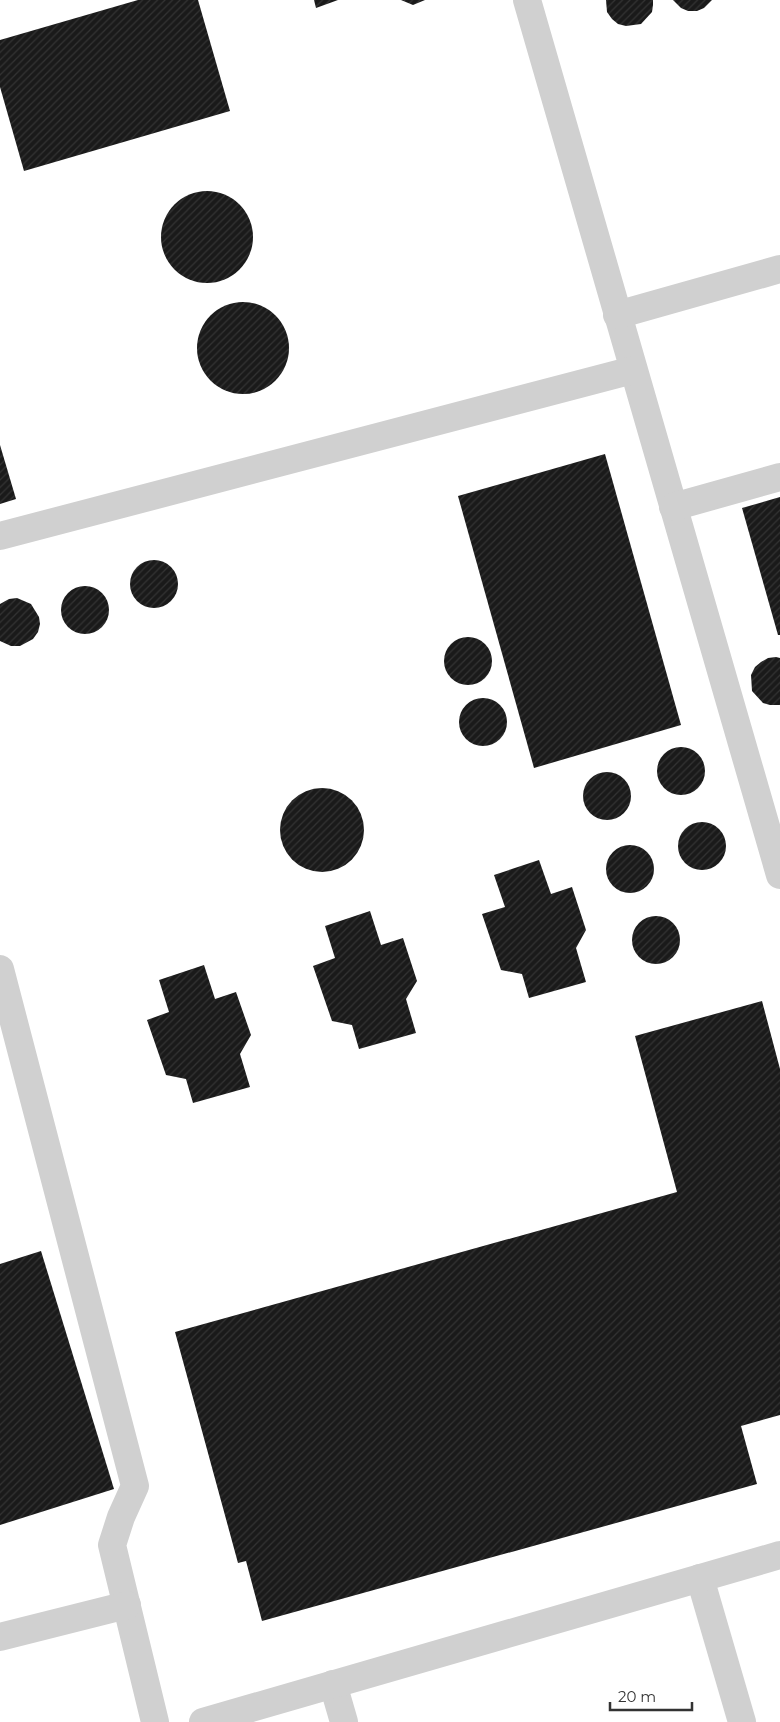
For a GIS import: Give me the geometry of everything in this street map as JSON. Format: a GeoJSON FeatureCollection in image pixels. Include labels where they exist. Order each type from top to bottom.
{"type":"FeatureCollection","features":[{"type":"Feature","properties":{"kind":"lane"},"geometry":{"type":"LineString","coordinates":[[527,0],[780,875]]}},
{"type":"Feature","properties":{"kind":"lane"},"geometry":{"type":"LineString","coordinates":[[617,315],[780,269]]}},
{"type":"Feature","properties":{"kind":"lane"},"geometry":{"type":"LineString","coordinates":[[0,536],[633,370]]}},
{"type":"Feature","properties":{"kind":"lane"},"geometry":{"type":"LineString","coordinates":[[673,507],[780,477]]}},
{"type":"Feature","properties":{"kind":"lane"},"geometry":{"type":"LineString","coordinates":[[0,969],[135,1486],[121,1517],[112,1545],[155,1722]]}},
{"type":"Feature","properties":{"kind":"lane"},"geometry":{"type":"LineString","coordinates":[[202,1722],[780,1555]]}},
{"type":"Feature","properties":{"kind":"lane"},"geometry":{"type":"LineString","coordinates":[[700,1578],[742,1722]]}},
{"type":"Feature","properties":{"kind":"lane"},"geometry":{"type":"LineString","coordinates":[[0,1637],[127,1605]]}},
{"type":"Feature","properties":{"kind":"lane"},"geometry":{"type":"LineString","coordinates":[[332,1684],[344,1722]]}},
{"type":"Feature","properties":{"kind":"building"},"geometry":{"type":"Polygon","coordinates":[[[138,0],[198,0],[230,111],[24,171],[0,87],[0,40],[138,0]]]}},
{"type":"Feature","properties":{"kind":"building"},"geometry":{"type":"Polygon","coordinates":[[[314,0],[338,0],[316,8],[314,0]]]}},
{"type":"Feature","properties":{"kind":"building"},"geometry":{"type":"Polygon","coordinates":[[[401,0],[425,0],[413,5],[401,0]]]}},
{"type":"Feature","properties":{"kind":"building"},"geometry":{"type":"Polygon","coordinates":[[[606,0],[653,0],[652,12],[641,24],[626,26],[618,24],[607,12],[606,0]]]}},
{"type":"Feature","properties":{"kind":"building"},"geometry":{"type":"Polygon","coordinates":[[[673,0],[712,0],[704,8],[697,11],[688,11],[681,8],[673,0]]]}},
{"type":"Feature","properties":{"kind":"building"},"geometry":{"type":"Polygon","coordinates":[[[207,191],[225,194],[240,204],[250,219],[253,237],[250,255],[240,270],[225,280],[207,283],[189,280],[174,270],[164,255],[161,237],[164,219],[174,204],[189,194],[207,191]]]}},
{"type":"Feature","properties":{"kind":"building"},"geometry":{"type":"Polygon","coordinates":[[[243,302],[261,305],[276,315],[286,330],[289,348],[286,366],[276,381],[261,391],[243,394],[225,391],[210,381],[200,366],[197,348],[200,330],[210,315],[225,305],[243,302]]]}},
{"type":"Feature","properties":{"kind":"building"},"geometry":{"type":"Polygon","coordinates":[[[0,445],[16,499],[0,504],[0,445]]]}},
{"type":"Feature","properties":{"kind":"building"},"geometry":{"type":"Polygon","coordinates":[[[605,454],[681,725],[534,768],[458,496],[605,454]]]}},
{"type":"Feature","properties":{"kind":"building"},"geometry":{"type":"Polygon","coordinates":[[[780,497],[780,635],[778,635],[742,508],[780,497]]]}},
{"type":"Feature","properties":{"kind":"building"},"geometry":{"type":"Polygon","coordinates":[[[154,560],[163,562],[171,567],[176,575],[178,584],[176,593],[171,601],[163,606],[154,608],[145,606],[137,601],[132,593],[130,584],[132,575],[137,567],[145,562],[154,560]]]}},
{"type":"Feature","properties":{"kind":"building"},"geometry":{"type":"Polygon","coordinates":[[[80,586],[90,586],[102,593],[109,605],[109,615],[102,627],[90,634],[80,634],[72,630],[65,623],[61,615],[61,605],[65,597],[72,590],[80,586]]]}},
{"type":"Feature","properties":{"kind":"building"},"geometry":{"type":"Polygon","coordinates":[[[17,598],[31,604],[39,617],[40,624],[38,632],[33,639],[20,646],[11,646],[0,641],[0,604],[9,599],[17,598]]]}},
{"type":"Feature","properties":{"kind":"building"},"geometry":{"type":"Polygon","coordinates":[[[468,637],[477,639],[485,644],[490,652],[492,661],[490,670],[485,678],[477,683],[468,685],[459,683],[451,678],[446,670],[444,661],[446,652],[451,644],[459,639],[468,637]]]}},
{"type":"Feature","properties":{"kind":"building"},"geometry":{"type":"Polygon","coordinates":[[[768,658],[780,658],[780,705],[770,705],[763,703],[752,691],[751,675],[755,667],[761,662],[768,658]]]}},
{"type":"Feature","properties":{"kind":"building"},"geometry":{"type":"Polygon","coordinates":[[[483,698],[492,700],[500,705],[505,713],[507,722],[505,731],[500,739],[492,744],[483,746],[474,744],[466,739],[461,731],[459,722],[461,713],[466,705],[474,700],[483,698]]]}},
{"type":"Feature","properties":{"kind":"building"},"geometry":{"type":"Polygon","coordinates":[[[676,747],[686,747],[698,754],[705,766],[705,776],[698,788],[686,795],[676,795],[668,791],[661,784],[657,776],[657,766],[661,758],[668,751],[676,747]]]}},
{"type":"Feature","properties":{"kind":"building"},"geometry":{"type":"Polygon","coordinates":[[[607,772],[616,774],[624,779],[629,787],[631,796],[629,805],[624,813],[616,818],[607,820],[598,818],[590,813],[585,805],[583,796],[585,787],[590,779],[598,774],[607,772]]]}},
{"type":"Feature","properties":{"kind":"building"},"geometry":{"type":"Polygon","coordinates":[[[322,788],[345,795],[357,807],[364,830],[357,853],[345,865],[322,872],[299,865],[287,853],[280,830],[287,807],[299,795],[322,788]]]}},
{"type":"Feature","properties":{"kind":"building"},"geometry":{"type":"Polygon","coordinates":[[[702,822],[711,824],[719,829],[724,837],[726,846],[724,855],[719,863],[711,868],[702,870],[693,868],[685,863],[680,855],[678,846],[680,837],[685,829],[693,824],[702,822]]]}},
{"type":"Feature","properties":{"kind":"building"},"geometry":{"type":"Polygon","coordinates":[[[630,845],[639,847],[647,852],[652,860],[654,869],[652,878],[647,886],[639,891],[630,893],[621,891],[613,886],[608,878],[606,869],[608,860],[613,852],[621,847],[630,845]]]}},
{"type":"Feature","properties":{"kind":"building"},"geometry":{"type":"Polygon","coordinates":[[[539,860],[551,894],[572,887],[586,930],[576,948],[586,982],[529,998],[522,974],[501,970],[482,914],[505,907],[494,875],[539,860]]]}},
{"type":"Feature","properties":{"kind":"building"},"geometry":{"type":"Polygon","coordinates":[[[370,911],[381,945],[403,938],[417,981],[406,999],[416,1033],[359,1049],[352,1025],[332,1021],[313,966],[335,958],[325,926],[370,911]]]}},
{"type":"Feature","properties":{"kind":"building"},"geometry":{"type":"Polygon","coordinates":[[[656,916],[665,918],[673,923],[678,931],[680,940],[678,949],[673,957],[665,962],[656,964],[647,962],[639,957],[634,949],[632,940],[634,931],[639,923],[647,918],[656,916]]]}},
{"type":"Feature","properties":{"kind":"building"},"geometry":{"type":"Polygon","coordinates":[[[204,965],[215,999],[236,992],[251,1035],[240,1054],[250,1087],[193,1103],[186,1079],[166,1075],[147,1020],[169,1012],[159,980],[204,965]]]}},
{"type":"Feature","properties":{"kind":"building"},"geometry":{"type":"Polygon","coordinates":[[[762,1001],[780,1069],[780,1415],[741,1426],[757,1484],[262,1621],[246,1561],[238,1563],[175,1332],[677,1192],[635,1036],[762,1001]]]}},
{"type":"Feature","properties":{"kind":"building"},"geometry":{"type":"Polygon","coordinates":[[[41,1251],[114,1489],[0,1525],[0,1264],[41,1251]]]}}]}
